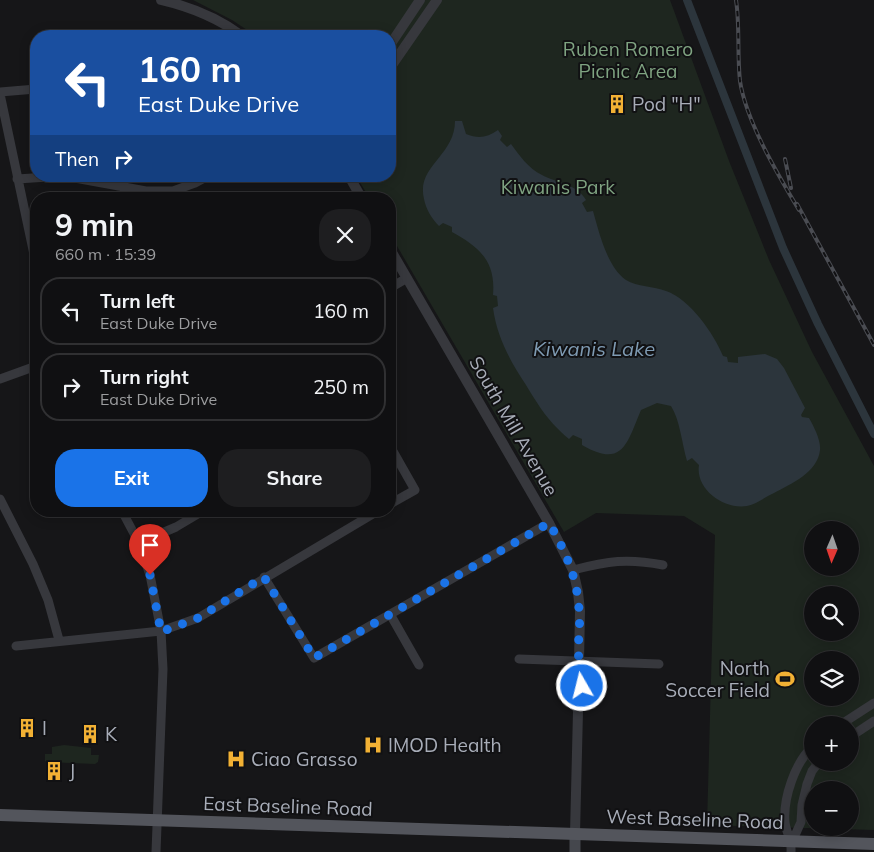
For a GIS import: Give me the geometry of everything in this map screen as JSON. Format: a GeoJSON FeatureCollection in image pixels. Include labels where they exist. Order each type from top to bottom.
{"type":"FeatureCollection","features":[{"type":"Feature","properties":{"kind":"main road","name":"East Baseline Road"},"geometry":{"type":"LineString","coordinates":[[0,815],[575,834]]}},
{"type":"Feature","properties":{"kind":"main road","name":"West Baseline Road"},"geometry":{"type":"LineString","coordinates":[[575,834],[791,847],[874,844]]}},
{"type":"Feature","properties":{"kind":"main road","name":"South Mill Avenue"},"geometry":{"type":"LineString","coordinates":[[575,834],[575,852]]}},
{"type":"Feature","properties":{"kind":"street"},"geometry":{"type":"LineString","coordinates":[[161,0],[202,12],[234,30]]}},
{"type":"Feature","properties":{"kind":"street"},"geometry":{"type":"LineString","coordinates":[[396,36],[420,0]]}},
{"type":"Feature","properties":{"kind":"street"},"geometry":{"type":"LineString","coordinates":[[396,59],[437,0]]}},
{"type":"Feature","properties":{"kind":"street"},"geometry":{"type":"LineString","coordinates":[[30,90],[0,93],[30,237]]}},
{"type":"Feature","properties":{"kind":"street"},"geometry":{"type":"LineString","coordinates":[[17,179],[30,178]]}},
{"type":"Feature","properties":{"kind":"street"},"geometry":{"type":"LineString","coordinates":[[97,182],[146,191],[173,191],[198,182]]}},
{"type":"Feature","properties":{"kind":"street","name":"South Mill Avenue"},"geometry":{"type":"LineString","coordinates":[[396,259],[549,523],[573,570],[580,611],[579,661],[582,672],[582,698],[578,711],[575,834]]}},
{"type":"Feature","properties":{"kind":"street"},"geometry":{"type":"LineString","coordinates":[[396,284],[407,278]]}},
{"type":"Feature","properties":{"kind":"street"},"geometry":{"type":"LineString","coordinates":[[0,379],[30,368]]}},
{"type":"Feature","properties":{"kind":"street"},"geometry":{"type":"LineString","coordinates":[[396,457],[415,490],[396,501]]}},
{"type":"Feature","properties":{"kind":"street"},"geometry":{"type":"LineString","coordinates":[[0,499],[34,564],[48,600],[58,640]]}},
{"type":"Feature","properties":{"kind":"street"},"geometry":{"type":"LineString","coordinates":[[125,517],[138,543],[150,575],[161,632],[163,669],[156,852]]}},
{"type":"Feature","properties":{"kind":"street"},"geometry":{"type":"LineString","coordinates":[[138,543],[176,527],[193,517]]}},
{"type":"Feature","properties":{"kind":"street"},"geometry":{"type":"LineString","coordinates":[[16,646],[58,640],[161,632],[198,618],[368,517]]}},
{"type":"Feature","properties":{"kind":"street"},"geometry":{"type":"LineString","coordinates":[[264,577],[314,658],[549,523]]}},
{"type":"Feature","properties":{"kind":"street"},"geometry":{"type":"LineString","coordinates":[[573,570],[614,561],[639,561],[663,564]]}},
{"type":"Feature","properties":{"kind":"street"},"geometry":{"type":"LineString","coordinates":[[390,614],[419,665]]}},
{"type":"Feature","properties":{"kind":"street"},"geometry":{"type":"LineString","coordinates":[[519,659],[658,664]]}},
{"type":"Feature","properties":{"kind":"street"},"geometry":{"type":"LineString","coordinates":[[854,716],[874,703]]}},
{"type":"Feature","properties":{"kind":"street"},"geometry":{"type":"LineString","coordinates":[[859,731],[874,721]]}},
{"type":"Feature","properties":{"kind":"street"},"geometry":{"type":"LineString","coordinates":[[791,847],[785,822],[789,792],[792,778],[804,757]]}},
{"type":"Feature","properties":{"kind":"street"},"geometry":{"type":"LineString","coordinates":[[791,847],[801,822],[802,805],[812,771]]}},
{"type":"Feature","properties":{"kind":"green space","name":"Kiwanis Park"},"geometry":{"type":"Polygon","coordinates":[[[193,0],[670,0],[729,161],[769,260],[812,352],[874,466],[874,830],[859,830],[859,781],[804,781],[804,828],[707,825],[715,535],[684,516],[596,513],[564,532],[396,244],[396,192],[366,192],[360,182],[396,182],[396,30],[247,30],[193,0]]]}},
{"type":"Feature","properties":{"kind":"green space"},"geometry":{"type":"Polygon","coordinates":[[[64,745],[91,748],[91,755],[99,755],[98,762],[95,764],[45,761],[45,754],[52,754],[52,747],[64,745]]]}},
{"type":"Feature","properties":{"kind":"water","name":"Kiwanis Lake"},"geometry":{"type":"Polygon","coordinates":[[[455,121],[462,121],[466,134],[475,137],[490,135],[498,130],[502,136],[500,140],[507,147],[511,144],[533,169],[548,178],[577,190],[586,200],[582,203],[587,212],[593,211],[609,258],[619,274],[630,282],[666,291],[684,301],[700,318],[714,338],[723,356],[727,357],[728,362],[738,363],[738,357],[765,354],[777,359],[784,368],[805,408],[801,415],[802,417],[809,418],[818,438],[820,450],[818,458],[809,471],[758,502],[747,506],[729,505],[706,490],[699,474],[699,465],[692,458],[687,461],[679,425],[671,406],[657,403],[641,410],[627,442],[622,449],[615,453],[596,452],[582,445],[582,439],[573,435],[569,439],[540,407],[505,348],[493,308],[498,306],[497,296],[493,295],[492,273],[484,256],[470,243],[452,232],[452,227],[443,223],[439,226],[431,217],[426,206],[423,188],[425,178],[449,143],[455,121]]]}},
{"type":"Feature","properties":{"kind":"waterway"},"geometry":{"type":"LineString","coordinates":[[687,0],[783,248],[818,324],[874,434]]}},
{"type":"Feature","properties":{"kind":"railway"},"geometry":{"type":"LineString","coordinates":[[736,0],[739,71],[743,97],[764,147],[799,210]]}},
{"type":"Feature","properties":{"kind":"railway"},"geometry":{"type":"LineString","coordinates":[[785,159],[791,188]]}},
{"type":"Feature","properties":{"kind":"railway"},"geometry":{"type":"LineString","coordinates":[[797,204],[874,345]]}},
{"type":"Feature","properties":{"kind":"place","name":"Pod \"H\""},"geometry":{"type":"Point","coordinates":[617,104]}},
{"type":"Feature","properties":{"kind":"place","name":"North Soccer Field"},"geometry":{"type":"Point","coordinates":[785,679]}},
{"type":"Feature","properties":{"kind":"place","name":"I"},"geometry":{"type":"Point","coordinates":[27,728]}},
{"type":"Feature","properties":{"kind":"place","name":"K"},"geometry":{"type":"Point","coordinates":[90,734]}},
{"type":"Feature","properties":{"kind":"place","name":"IMOD Health"},"geometry":{"type":"Point","coordinates":[373,745]}},
{"type":"Feature","properties":{"kind":"place","name":"Ciao Grasso"},"geometry":{"type":"Point","coordinates":[236,759]}},
{"type":"Feature","properties":{"kind":"place","name":"J"},"geometry":{"type":"Point","coordinates":[54,771]}},
{"type":"Feature","properties":{"kind":"route"},"geometry":{"type":"LineString","coordinates":[[150,575],[154,587],[161,632],[198,618],[264,577],[314,658],[549,523],[560,542],[576,581],[580,611],[579,661],[582,672],[582,686]]}},
{"type":"Feature","properties":{"kind":"park label","name":"Ruben Romero Picnic Area"},"geometry":{"type":"Point","coordinates":[628,60]}}]}
